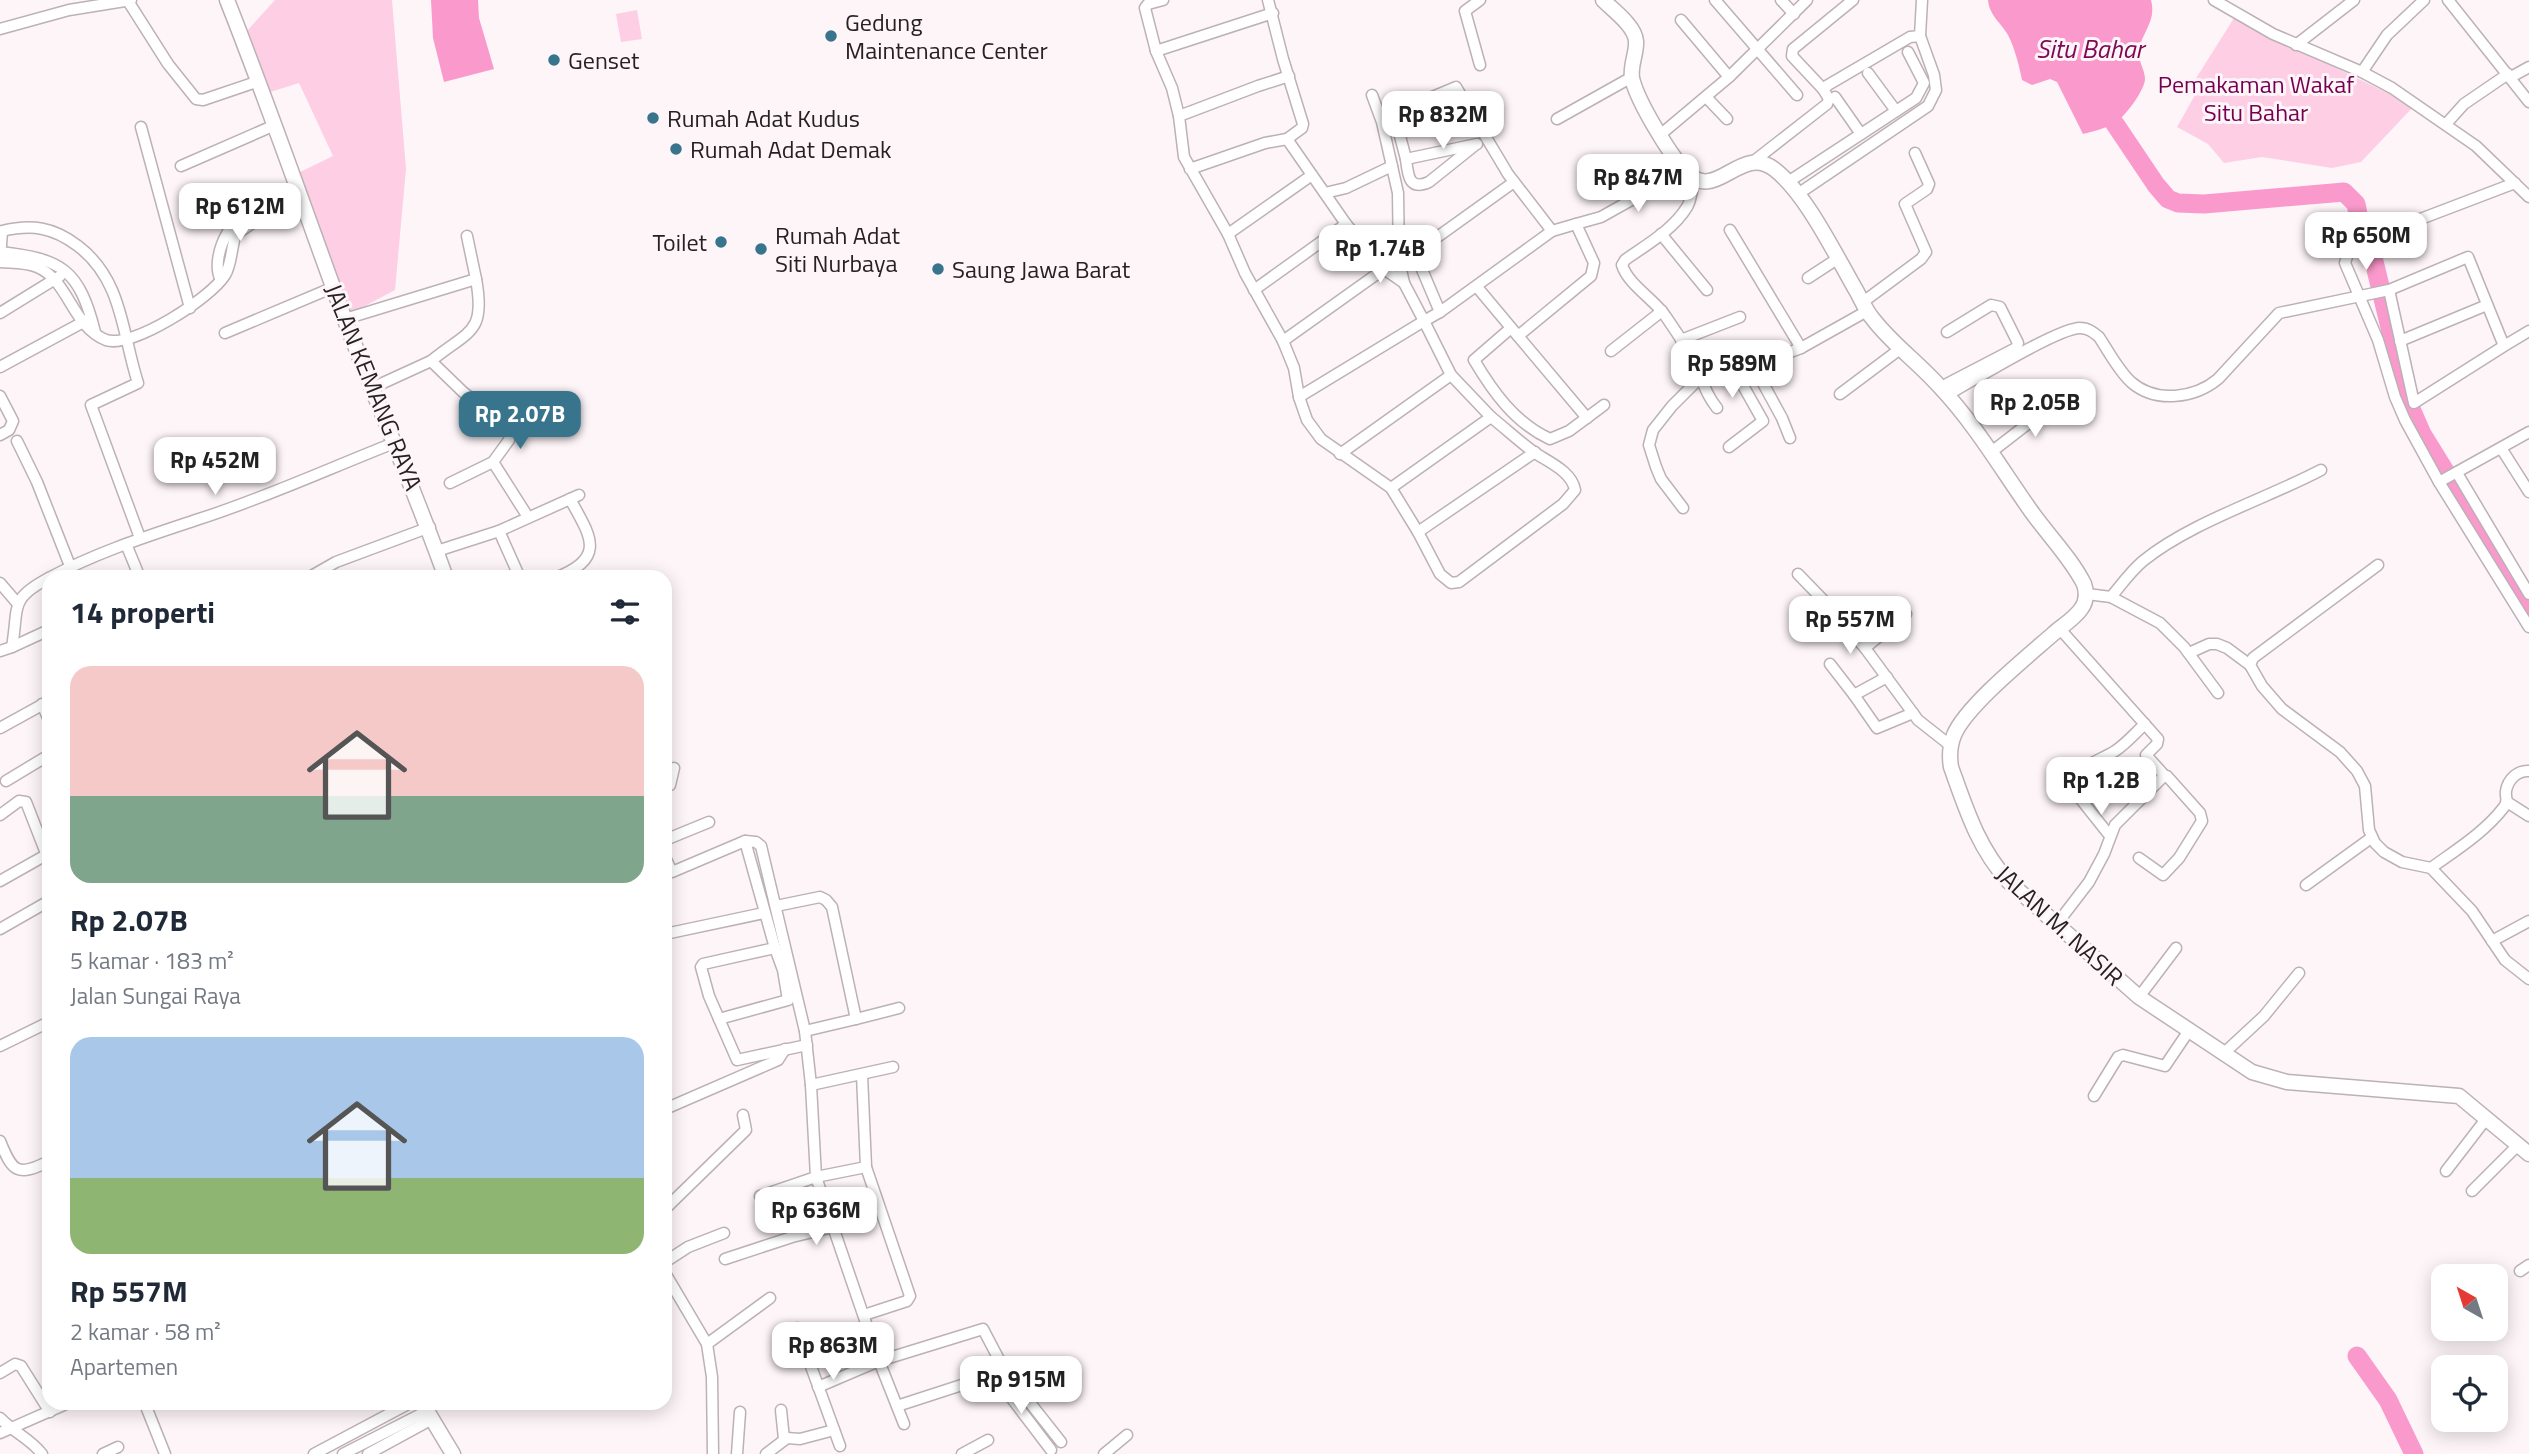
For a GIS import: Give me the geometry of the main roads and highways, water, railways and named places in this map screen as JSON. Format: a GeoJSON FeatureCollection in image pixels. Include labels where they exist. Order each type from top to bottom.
{"type":"FeatureCollection","features":[{"type":"Feature","properties":{"kind":"water"},"geometry":{"type":"Polygon","coordinates":[[[431,0],[478,0],[479,18],[494,69],[444,82],[433,38],[431,0]]]}},
{"type":"Feature","properties":{"kind":"water","name":"Situ Bahar"},"geometry":{"type":"Polygon","coordinates":[[[1988,0],[2151,0],[2152,15],[2139,53],[2145,79],[2142,90],[2114,124],[2083,134],[2057,82],[2050,79],[2032,85],[2022,80],[2010,40],[1993,15],[1988,0]]]}},
{"type":"Feature","properties":{"kind":"waterway"},"geometry":{"type":"LineString","coordinates":[[2115,124],[2156,185],[2168,199],[2178,203],[2204,204],[2344,192],[2356,204],[2362,234],[2372,253],[2408,402],[2422,434],[2529,607]]}},
{"type":"Feature","properties":{"kind":"waterway"},"geometry":{"type":"LineString","coordinates":[[2357,1356],[2388,1400],[2414,1454]]}},
{"type":"Feature","properties":{"kind":"place","name":"Gedung Maintenance Center"},"geometry":{"type":"Point","coordinates":[831,36]}},
{"type":"Feature","properties":{"kind":"place","name":"Genset"},"geometry":{"type":"Point","coordinates":[554,60]}},
{"type":"Feature","properties":{"kind":"place","name":"Rumah Adat Kudus"},"geometry":{"type":"Point","coordinates":[653,118]}},
{"type":"Feature","properties":{"kind":"place","name":"Rumah Adat Demak"},"geometry":{"type":"Point","coordinates":[676,149]}},
{"type":"Feature","properties":{"kind":"place","name":"Toilet"},"geometry":{"type":"Point","coordinates":[721,242]}},
{"type":"Feature","properties":{"kind":"place","name":"Rumah Adat Siti Nurbaya"},"geometry":{"type":"Point","coordinates":[761,249]}},
{"type":"Feature","properties":{"kind":"place","name":"Saung Jawa Barat"},"geometry":{"type":"Point","coordinates":[938,269]}},
{"type":"Feature","properties":{"kind":"park label","name":"Pemakaman Wakaf Situ Bahar"},"geometry":{"type":"Point","coordinates":[2256,98]}}]}
